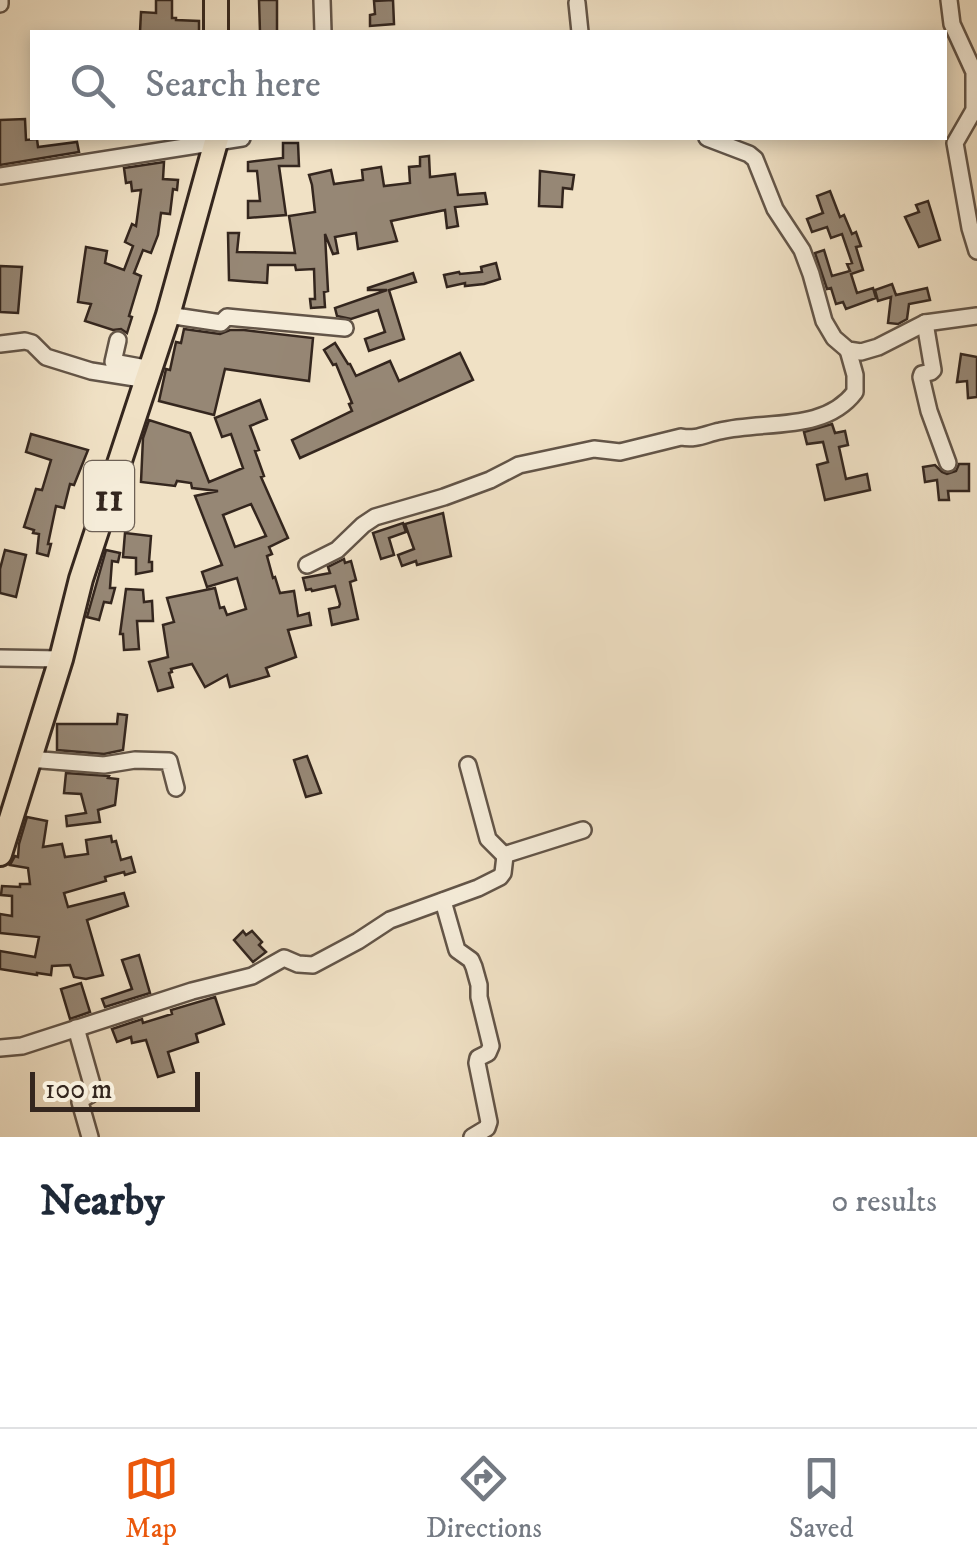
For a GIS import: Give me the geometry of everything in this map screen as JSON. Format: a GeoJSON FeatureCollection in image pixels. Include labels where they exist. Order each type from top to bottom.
{"type":"FeatureCollection","features":[{"type":"Feature","properties":{"kind":"highway"},"geometry":{"type":"LineString","coordinates":[[216,0],[216,30]]}},
{"type":"Feature","properties":{"kind":"highway","name":"11"},"geometry":{"type":"LineString","coordinates":[[0,854],[82,579],[168,315],[216,140]]}},
{"type":"Feature","properties":{"kind":"street"},"geometry":{"type":"LineString","coordinates":[[322,0],[323,30]]}},
{"type":"Feature","properties":{"kind":"street"},"geometry":{"type":"LineString","coordinates":[[949,0],[952,24],[974,72],[974,110],[955,143],[977,251]]}},
{"type":"Feature","properties":{"kind":"street"},"geometry":{"type":"LineString","coordinates":[[577,3],[580,30]]}},
{"type":"Feature","properties":{"kind":"street"},"geometry":{"type":"LineString","coordinates":[[0,176],[216,140]]}},
{"type":"Feature","properties":{"kind":"street"},"geometry":{"type":"LineString","coordinates":[[712,140],[755,159],[776,208],[802,250],[824,321],[834,338],[848,350],[854,353],[878,346],[925,322],[977,316]]}},
{"type":"Feature","properties":{"kind":"street"},"geometry":{"type":"LineString","coordinates":[[168,315],[220,323],[228,317],[345,328]]}},
{"type":"Feature","properties":{"kind":"street"},"geometry":{"type":"LineString","coordinates":[[925,322],[933,371],[921,376],[948,463]]}},
{"type":"Feature","properties":{"kind":"street"},"geometry":{"type":"LineString","coordinates":[[118,340],[113,362],[150,374]]}},
{"type":"Feature","properties":{"kind":"street"},"geometry":{"type":"LineString","coordinates":[[0,344],[32,343],[46,357],[91,371],[150,374]]}},
{"type":"Feature","properties":{"kind":"street"},"geometry":{"type":"LineString","coordinates":[[306,564],[338,550],[375,517],[444,497],[518,465],[594,448],[620,452],[681,437],[703,437],[720,430],[795,422],[837,409],[854,392],[855,375],[848,350]]}},
{"type":"Feature","properties":{"kind":"street"},"geometry":{"type":"LineString","coordinates":[[0,658],[60,660]]}},
{"type":"Feature","properties":{"kind":"street"},"geometry":{"type":"LineString","coordinates":[[29,759],[104,764],[169,760],[176,788]]}},
{"type":"Feature","properties":{"kind":"street"},"geometry":{"type":"LineString","coordinates":[[0,1048],[22,1046],[192,990],[252,976],[284,958],[313,965],[390,920],[500,877],[505,856],[488,839],[468,765]]}},
{"type":"Feature","properties":{"kind":"street"},"geometry":{"type":"LineString","coordinates":[[505,856],[583,830]]}},
{"type":"Feature","properties":{"kind":"street"},"geometry":{"type":"LineString","coordinates":[[443,900],[457,950],[474,967],[492,1046],[477,1063],[489,1122],[487,1128],[472,1137]]}},
{"type":"Feature","properties":{"kind":"street"},"geometry":{"type":"LineString","coordinates":[[76,1028],[93,1088],[80,1102],[90,1137]]}},
{"type":"Feature","properties":{"kind":"building"},"geometry":{"type":"Polygon","coordinates":[[[156,0],[172,0],[172,18],[199,21],[199,30],[140,30],[141,12],[156,13],[156,0]]]}},
{"type":"Feature","properties":{"kind":"building"},"geometry":{"type":"Polygon","coordinates":[[[259,0],[277,0],[277,30],[260,30],[259,0]]]}},
{"type":"Feature","properties":{"kind":"building"},"geometry":{"type":"Polygon","coordinates":[[[393,0],[394,24],[370,26],[370,15],[375,14],[374,1],[393,0]]]}},
{"type":"Feature","properties":{"kind":"building"},"geometry":{"type":"Polygon","coordinates":[[[25,119],[26,140],[37,140],[38,147],[77,142],[79,152],[0,165],[0,120],[25,119]]]}},
{"type":"Feature","properties":{"kind":"building"},"geometry":{"type":"Polygon","coordinates":[[[283,143],[298,143],[299,166],[279,166],[286,215],[248,218],[248,201],[260,201],[257,171],[248,171],[248,162],[283,158],[283,143]]]}},
{"type":"Feature","properties":{"kind":"building"},"geometry":{"type":"Polygon","coordinates":[[[429,156],[430,177],[455,174],[458,195],[485,193],[487,204],[455,207],[458,226],[447,228],[445,210],[391,221],[397,241],[358,249],[356,233],[335,237],[338,253],[333,254],[325,234],[325,307],[311,308],[310,299],[315,299],[314,269],[268,265],[267,283],[229,280],[228,233],[239,233],[237,252],[295,253],[289,216],[315,212],[309,175],[331,170],[334,184],[363,180],[362,170],[381,167],[384,186],[410,183],[409,167],[420,166],[420,157],[429,156]]]}},
{"type":"Feature","properties":{"kind":"building"},"geometry":{"type":"Polygon","coordinates":[[[164,162],[163,179],[178,180],[177,190],[173,189],[170,214],[161,213],[151,253],[143,250],[134,273],[141,276],[127,333],[85,321],[91,304],[78,302],[86,247],[107,251],[105,263],[124,270],[133,246],[125,242],[132,224],[136,226],[141,190],[132,191],[131,182],[126,183],[124,168],[164,162]]]}},
{"type":"Feature","properties":{"kind":"building"},"geometry":{"type":"Polygon","coordinates":[[[540,171],[574,175],[572,189],[563,188],[562,207],[539,206],[540,171]]]}},
{"type":"Feature","properties":{"kind":"building"},"geometry":{"type":"Polygon","coordinates":[[[830,191],[840,217],[844,215],[861,246],[856,247],[863,270],[851,274],[857,293],[873,288],[876,298],[846,309],[843,302],[836,304],[831,288],[827,289],[815,253],[824,250],[832,276],[850,271],[847,264],[852,263],[842,234],[831,238],[827,227],[812,232],[807,219],[823,213],[817,196],[830,191]]]}},
{"type":"Feature","properties":{"kind":"building"},"geometry":{"type":"Polygon","coordinates":[[[928,201],[940,240],[919,247],[905,217],[919,212],[916,205],[928,201]]]}},
{"type":"Feature","properties":{"kind":"building"},"geometry":{"type":"Polygon","coordinates":[[[496,263],[500,279],[447,287],[444,275],[482,272],[481,267],[496,263]]]}},
{"type":"Feature","properties":{"kind":"building"},"geometry":{"type":"Polygon","coordinates":[[[0,266],[22,267],[18,313],[0,312],[0,266]]]}},
{"type":"Feature","properties":{"kind":"building"},"geometry":{"type":"Polygon","coordinates":[[[413,273],[416,282],[389,290],[404,339],[369,351],[365,339],[385,332],[378,310],[351,319],[337,316],[335,308],[387,290],[368,288],[413,273]]]}},
{"type":"Feature","properties":{"kind":"building"},"geometry":{"type":"Polygon","coordinates":[[[892,284],[896,295],[927,288],[930,300],[909,304],[907,319],[898,324],[888,323],[891,297],[878,301],[875,290],[892,284]]]}},
{"type":"Feature","properties":{"kind":"building"},"geometry":{"type":"Polygon","coordinates":[[[184,329],[220,334],[244,330],[313,338],[309,381],[225,369],[214,415],[159,401],[166,369],[170,370],[176,342],[181,343],[184,329]]]}},
{"type":"Feature","properties":{"kind":"building"},"geometry":{"type":"Polygon","coordinates":[[[335,343],[356,376],[390,361],[399,381],[460,353],[473,380],[300,458],[292,440],[352,411],[336,364],[324,350],[335,343]]]}},
{"type":"Feature","properties":{"kind":"building"},"geometry":{"type":"Polygon","coordinates":[[[961,354],[977,357],[977,397],[968,398],[967,381],[957,382],[961,354]]]}},
{"type":"Feature","properties":{"kind":"building"},"geometry":{"type":"Polygon","coordinates":[[[260,400],[267,419],[250,426],[259,450],[255,451],[264,476],[261,477],[288,538],[269,547],[272,554],[267,556],[280,593],[294,591],[298,616],[309,613],[311,625],[288,630],[296,657],[266,668],[269,676],[230,687],[227,675],[205,687],[192,664],[171,669],[173,687],[158,691],[149,662],[168,657],[163,625],[174,622],[167,598],[215,588],[220,608],[224,607],[227,615],[246,609],[237,578],[207,587],[202,572],[222,565],[195,496],[218,491],[192,488],[191,483],[177,481],[175,486],[141,482],[143,438],[149,420],[190,433],[209,482],[243,468],[231,434],[222,437],[215,418],[260,400]],[[251,504],[223,515],[235,547],[266,536],[251,504]]]}},
{"type":"Feature","properties":{"kind":"building"},"geometry":{"type":"Polygon","coordinates":[[[832,424],[835,433],[845,431],[848,445],[839,447],[846,479],[867,474],[870,490],[825,500],[817,465],[828,462],[823,442],[807,444],[804,432],[832,424]]]}},
{"type":"Feature","properties":{"kind":"building"},"geometry":{"type":"Polygon","coordinates":[[[31,434],[88,450],[74,485],[70,484],[64,508],[56,506],[48,556],[37,553],[39,534],[24,527],[36,489],[42,490],[51,460],[26,452],[31,434]]]}},
{"type":"Feature","properties":{"kind":"building"},"geometry":{"type":"Polygon","coordinates":[[[959,464],[969,464],[969,491],[948,491],[949,500],[939,500],[937,480],[925,482],[923,467],[935,465],[947,474],[956,471],[959,464]]]}},
{"type":"Feature","properties":{"kind":"building"},"geometry":{"type":"Polygon","coordinates":[[[443,513],[451,556],[402,566],[398,555],[414,549],[405,524],[443,513]]]}},
{"type":"Feature","properties":{"kind":"building"},"geometry":{"type":"Polygon","coordinates":[[[403,523],[406,532],[389,538],[394,555],[381,559],[373,533],[403,523]]]}},
{"type":"Feature","properties":{"kind":"building"},"geometry":{"type":"Polygon","coordinates":[[[125,533],[151,536],[152,571],[136,574],[136,558],[123,557],[125,533]]]}},
{"type":"Feature","properties":{"kind":"building"},"geometry":{"type":"Polygon","coordinates":[[[5,550],[26,555],[16,597],[0,593],[5,550]]]}},
{"type":"Feature","properties":{"kind":"building"},"geometry":{"type":"Polygon","coordinates":[[[106,550],[120,553],[118,562],[112,561],[110,588],[115,588],[111,603],[104,602],[99,620],[87,617],[106,550]]]}},
{"type":"Feature","properties":{"kind":"building"},"geometry":{"type":"Polygon","coordinates":[[[344,559],[345,563],[351,561],[356,580],[350,582],[358,619],[332,625],[329,609],[340,604],[335,586],[306,590],[303,578],[330,573],[328,567],[344,559]]]}},
{"type":"Feature","properties":{"kind":"building"},"geometry":{"type":"Polygon","coordinates":[[[126,589],[143,590],[144,602],[152,601],[153,621],[137,621],[139,649],[124,650],[120,634],[126,589]]]}},
{"type":"Feature","properties":{"kind":"building"},"geometry":{"type":"Polygon","coordinates":[[[118,714],[127,715],[123,750],[104,754],[57,750],[57,724],[117,724],[118,714]]]}},
{"type":"Feature","properties":{"kind":"building"},"geometry":{"type":"Polygon","coordinates":[[[307,756],[321,793],[306,797],[294,760],[307,756]]]}},
{"type":"Feature","properties":{"kind":"building"},"geometry":{"type":"Polygon","coordinates":[[[66,773],[118,779],[115,805],[98,810],[100,822],[67,826],[66,816],[86,813],[81,794],[64,793],[66,773]]]}},
{"type":"Feature","properties":{"kind":"building"},"geometry":{"type":"Polygon","coordinates":[[[27,817],[47,821],[43,847],[62,844],[65,857],[88,854],[86,840],[111,836],[121,860],[131,857],[135,872],[105,877],[106,881],[64,893],[68,907],[124,893],[128,906],[87,920],[103,975],[74,977],[70,965],[52,966],[51,975],[0,969],[0,951],[35,957],[39,937],[0,933],[0,914],[12,916],[12,896],[1,895],[2,886],[30,884],[28,868],[10,865],[18,857],[27,817]]]}},
{"type":"Feature","properties":{"kind":"building"},"geometry":{"type":"Polygon","coordinates":[[[243,931],[246,935],[252,931],[266,952],[253,962],[234,940],[243,931]]]}},
{"type":"Feature","properties":{"kind":"building"},"geometry":{"type":"Polygon","coordinates":[[[139,955],[150,993],[105,1007],[102,999],[132,989],[122,960],[139,955]]]}},
{"type":"Feature","properties":{"kind":"building"},"geometry":{"type":"Polygon","coordinates":[[[81,983],[90,1012],[70,1019],[61,989],[81,983]]]}},
{"type":"Feature","properties":{"kind":"building"},"geometry":{"type":"Polygon","coordinates":[[[215,997],[224,1024],[196,1034],[198,1042],[168,1052],[174,1072],[158,1077],[146,1040],[132,1043],[131,1037],[117,1042],[112,1029],[172,1014],[171,1010],[215,997]]]}}]}
